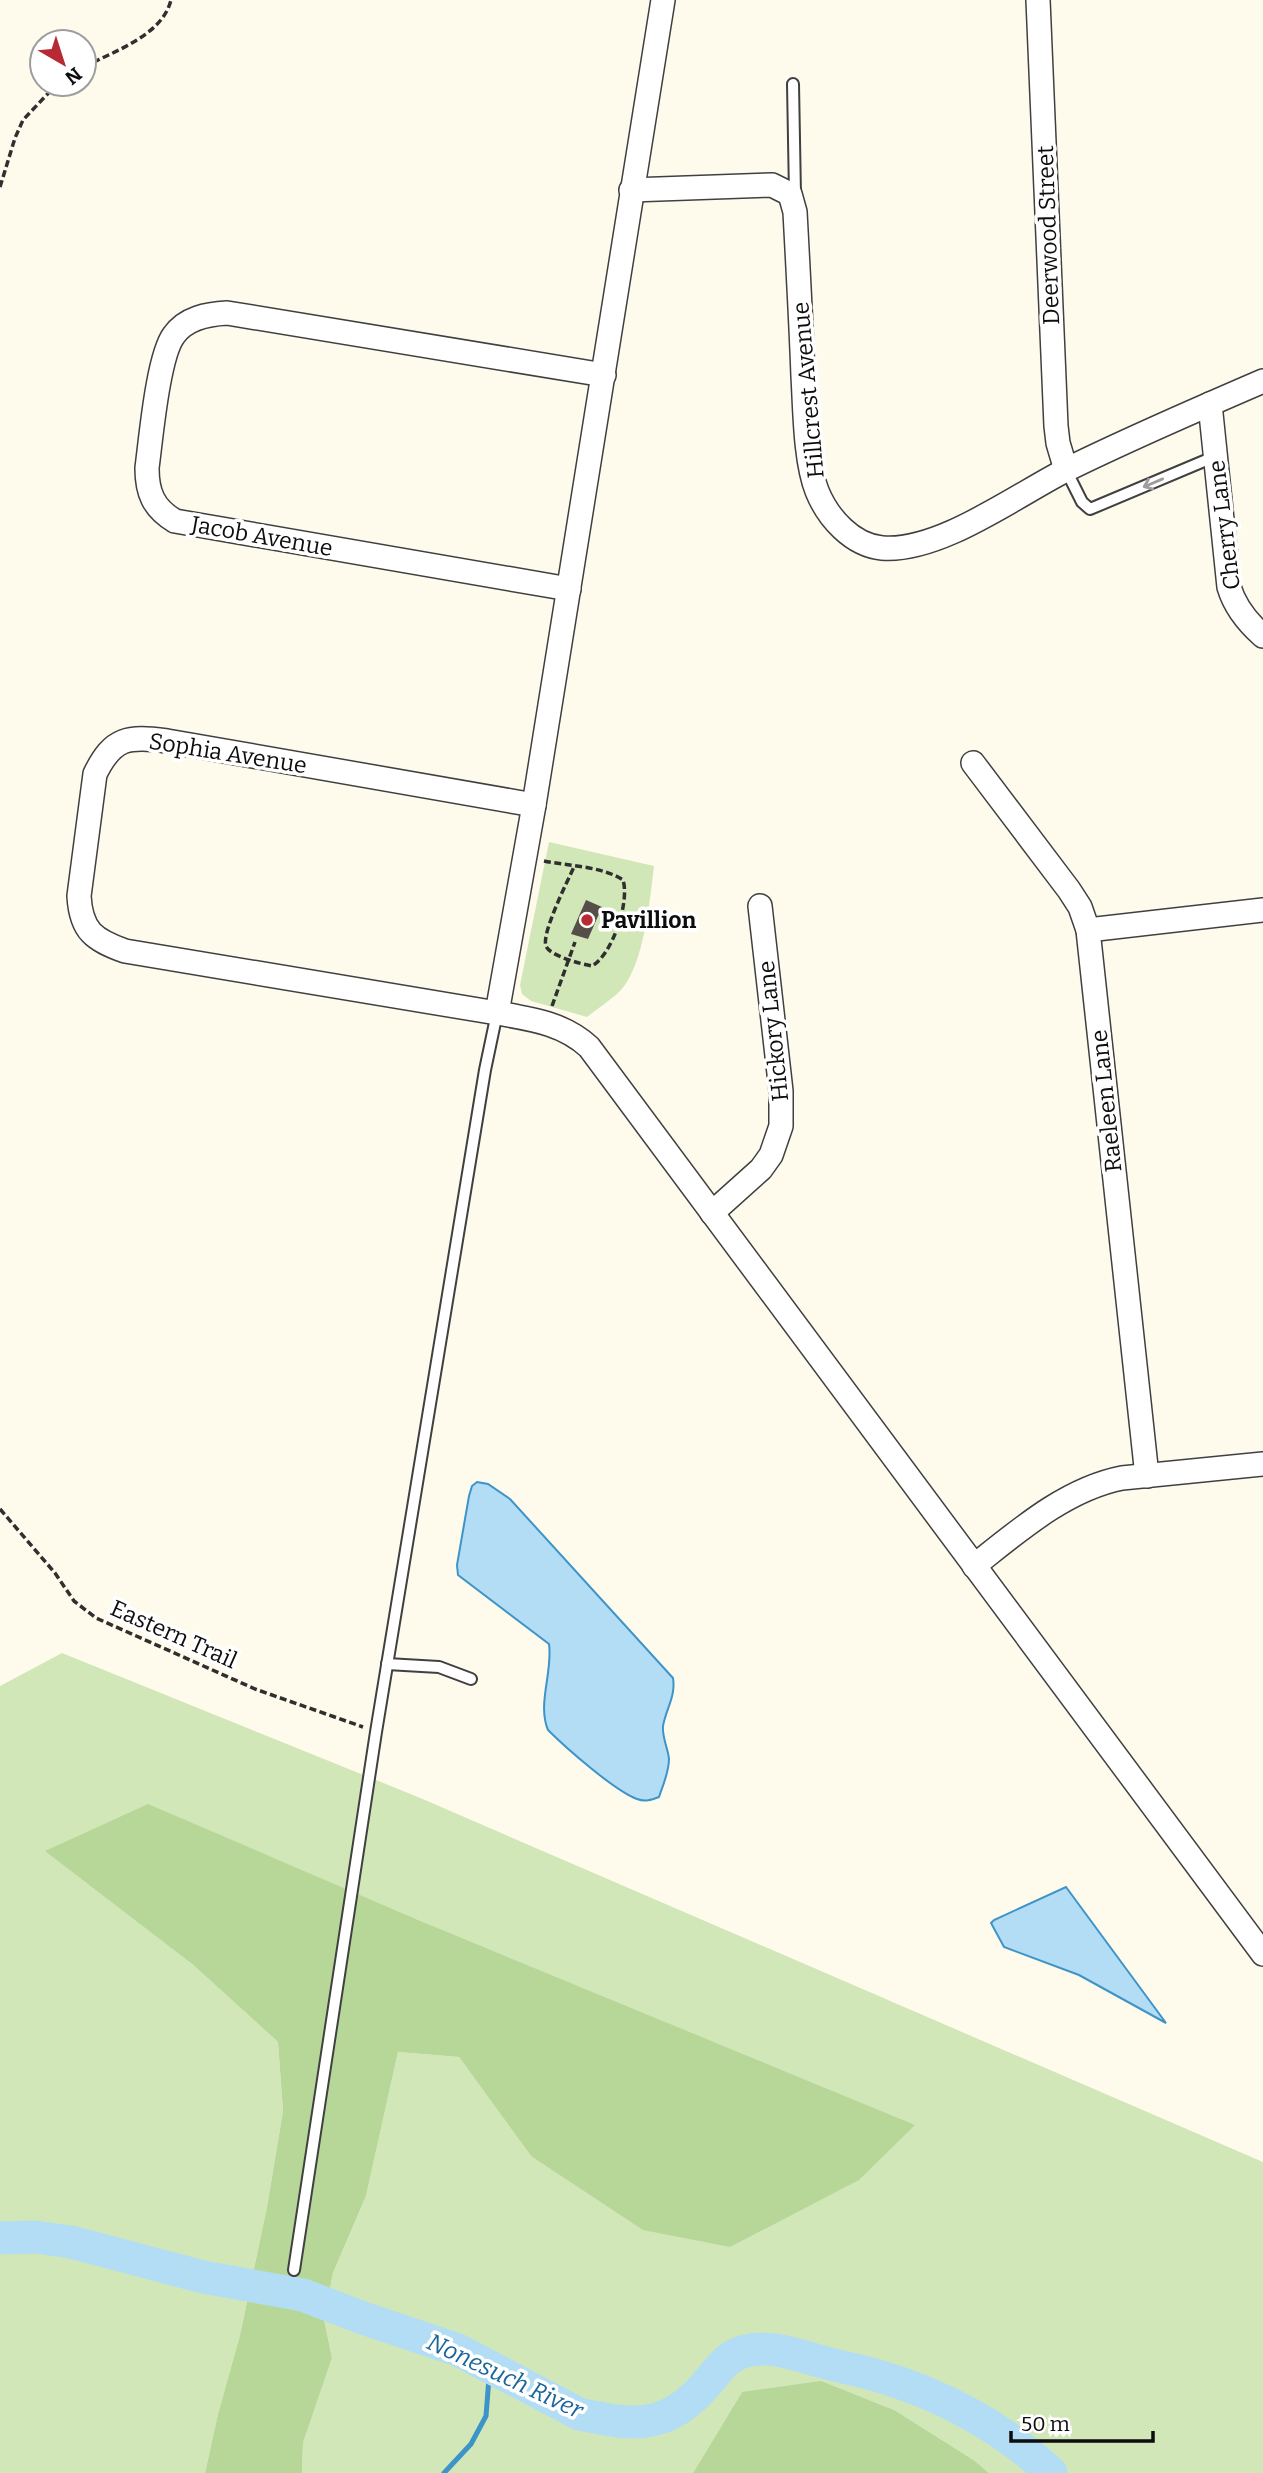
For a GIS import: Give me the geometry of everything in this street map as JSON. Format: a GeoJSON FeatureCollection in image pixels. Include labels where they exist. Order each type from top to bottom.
{"type":"FeatureCollection","features":[{"type":"Feature","properties":{"kind":"street"},"geometry":{"type":"LineString","coordinates":[[497,1013],[534,805],[663,0]]}},
{"type":"Feature","properties":{"kind":"street","name":"Deerwood Street"},"geometry":{"type":"LineString","coordinates":[[1038,0],[1056,426],[1066,470]]}},
{"type":"Feature","properties":{"kind":"street"},"geometry":{"type":"LineString","coordinates":[[631,190],[772,185],[790,194],[795,212]]}},
{"type":"Feature","properties":{"kind":"street","name":"Hillcrest Avenue"},"geometry":{"type":"LineString","coordinates":[[795,212],[806,418],[815,484],[823,503],[839,526],[874,547],[908,547],[926,542],[977,519],[1066,470],[1263,381]]}},
{"type":"Feature","properties":{"kind":"street","name":"Jacob Avenue"},"geometry":{"type":"LineString","coordinates":[[569,589],[175,521],[161,512],[153,502],[147,482],[164,357],[174,333],[182,326],[203,316],[227,313],[604,374]]}},
{"type":"Feature","properties":{"kind":"street","name":"Cherry Lane"},"geometry":{"type":"LineString","coordinates":[[1210,404],[1229,587],[1241,613],[1263,636]]}},
{"type":"Feature","properties":{"kind":"street","name":"Sophia Avenue"},"geometry":{"type":"LineString","coordinates":[[534,805],[146,738],[122,741],[111,748],[95,775],[79,896],[83,923],[97,938],[110,946],[142,955],[547,1023],[564,1028],[589,1046],[1263,1954]]}},
{"type":"Feature","properties":{"kind":"street","name":"Raeleen Lane"},"geometry":{"type":"LineString","coordinates":[[973,763],[1069,890],[1080,907],[1088,930],[1147,1476]]}},
{"type":"Feature","properties":{"kind":"street","name":"Hickory Lane"},"geometry":{"type":"LineString","coordinates":[[712,1213],[761,1169],[771,1155],[781,1126],[781,1091],[760,906]]}},
{"type":"Feature","properties":{"kind":"street"},"geometry":{"type":"LineString","coordinates":[[1088,930],[1263,910]]}},
{"type":"Feature","properties":{"kind":"street"},"geometry":{"type":"LineString","coordinates":[[974,1566],[1044,1514],[1104,1482],[1263,1464]]}},
{"type":"Feature","properties":{"kind":"lane"},"geometry":{"type":"LineString","coordinates":[[793,84],[795,212]]}},
{"type":"Feature","properties":{"kind":"lane"},"geometry":{"type":"LineString","coordinates":[[1066,470],[1082,502],[1090,509],[1216,456]]}},
{"type":"Feature","properties":{"kind":"lane"},"geometry":{"type":"LineString","coordinates":[[294,2270],[376,1732],[485,1070],[497,1013]]}},
{"type":"Feature","properties":{"kind":"lane"},"geometry":{"type":"LineString","coordinates":[[387,1664],[439,1668],[471,1679]]}},
{"type":"Feature","properties":{"kind":"path"},"geometry":{"type":"LineString","coordinates":[[98,59],[154,28],[164,18],[171,0]]}},
{"type":"Feature","properties":{"kind":"path"},"geometry":{"type":"LineString","coordinates":[[0,187],[23,121],[42,98]]}},
{"type":"Feature","properties":{"kind":"path"},"geometry":{"type":"LineString","coordinates":[[524,857],[614,874],[623,880],[626,897],[615,932],[596,964],[592,965],[580,964],[550,952],[545,941],[555,909],[574,867]]}},
{"type":"Feature","properties":{"kind":"path"},"geometry":{"type":"LineString","coordinates":[[547,1023],[575,942]]}},
{"type":"Feature","properties":{"kind":"path","name":"Eastern Trail"},"geometry":{"type":"LineString","coordinates":[[0,1508],[55,1573],[74,1601],[96,1618],[255,1689],[376,1732]]}},
{"type":"Feature","properties":{"kind":"green space"},"geometry":{"type":"Polygon","coordinates":[[[549,842],[654,866],[645,931],[629,979],[609,1001],[587,1017],[531,1001],[522,994],[520,985],[549,842]]]}},
{"type":"Feature","properties":{"kind":"green space"},"geometry":{"type":"Polygon","coordinates":[[[62,1653],[418,1797],[1263,2162],[1263,2473],[989,2473],[975,2461],[896,2411],[742,2392],[693,2473],[302,2473],[303,2443],[332,2358],[324,2319],[333,2273],[366,2196],[398,2052],[459,2057],[531,2156],[430,1925],[148,1805],[191,1963],[278,2042],[283,2111],[267,2207],[240,2335],[205,2473],[0,2473],[0,1686],[62,1653]]]}},
{"type":"Feature","properties":{"kind":"green space"},"geometry":{"type":"Polygon","coordinates":[[[148,1804],[430,1925],[915,2125],[859,2180],[730,2247],[643,2230],[531,2156],[459,2057],[398,2052],[366,2196],[333,2273],[324,2319],[332,2358],[303,2443],[302,2473],[205,2473],[240,2335],[267,2207],[283,2111],[278,2042],[191,1963],[45,1851],[148,1804]]]}},
{"type":"Feature","properties":{"kind":"green space"},"geometry":{"type":"Polygon","coordinates":[[[821,2381],[896,2411],[975,2461],[989,2473],[693,2473],[742,2392],[821,2381]]]}},
{"type":"Feature","properties":{"kind":"water"},"geometry":{"type":"Polygon","coordinates":[[[477,1482],[488,1484],[510,1499],[673,1678],[672,1697],[663,1726],[669,1764],[659,1797],[651,1800],[637,1799],[616,1787],[548,1730],[544,1710],[549,1644],[458,1575],[457,1565],[469,1496],[472,1486],[477,1482]]]}},
{"type":"Feature","properties":{"kind":"water"},"geometry":{"type":"Polygon","coordinates":[[[1066,1887],[1166,2023],[1079,1975],[1004,1947],[991,1923],[994,1920],[1066,1887]]]}},
{"type":"Feature","properties":{"kind":"building","name":"Pavillion"},"geometry":{"type":"Polygon","coordinates":[[[586,900],[602,907],[588,939],[571,934],[586,900]]]}},
{"type":"Feature","properties":{"kind":"waterway","name":"Nonesuch River"},"geometry":{"type":"LineString","coordinates":[[0,2238],[35,2237],[71,2242],[203,2277],[303,2295],[458,2350],[579,2414],[618,2421],[651,2420],[680,2408],[694,2397],[724,2363],[739,2353],[754,2349],[784,2352],[875,2375],[923,2391],[991,2427],[1051,2473]]}},
{"type":"Feature","properties":{"kind":"waterway"},"geometry":{"type":"LineString","coordinates":[[444,2473],[471,2444],[486,2416],[490,2365]]}},
{"type":"Feature","properties":{"kind":"place","name":"Pavillion"},"geometry":{"type":"Point","coordinates":[587,920]}}]}
